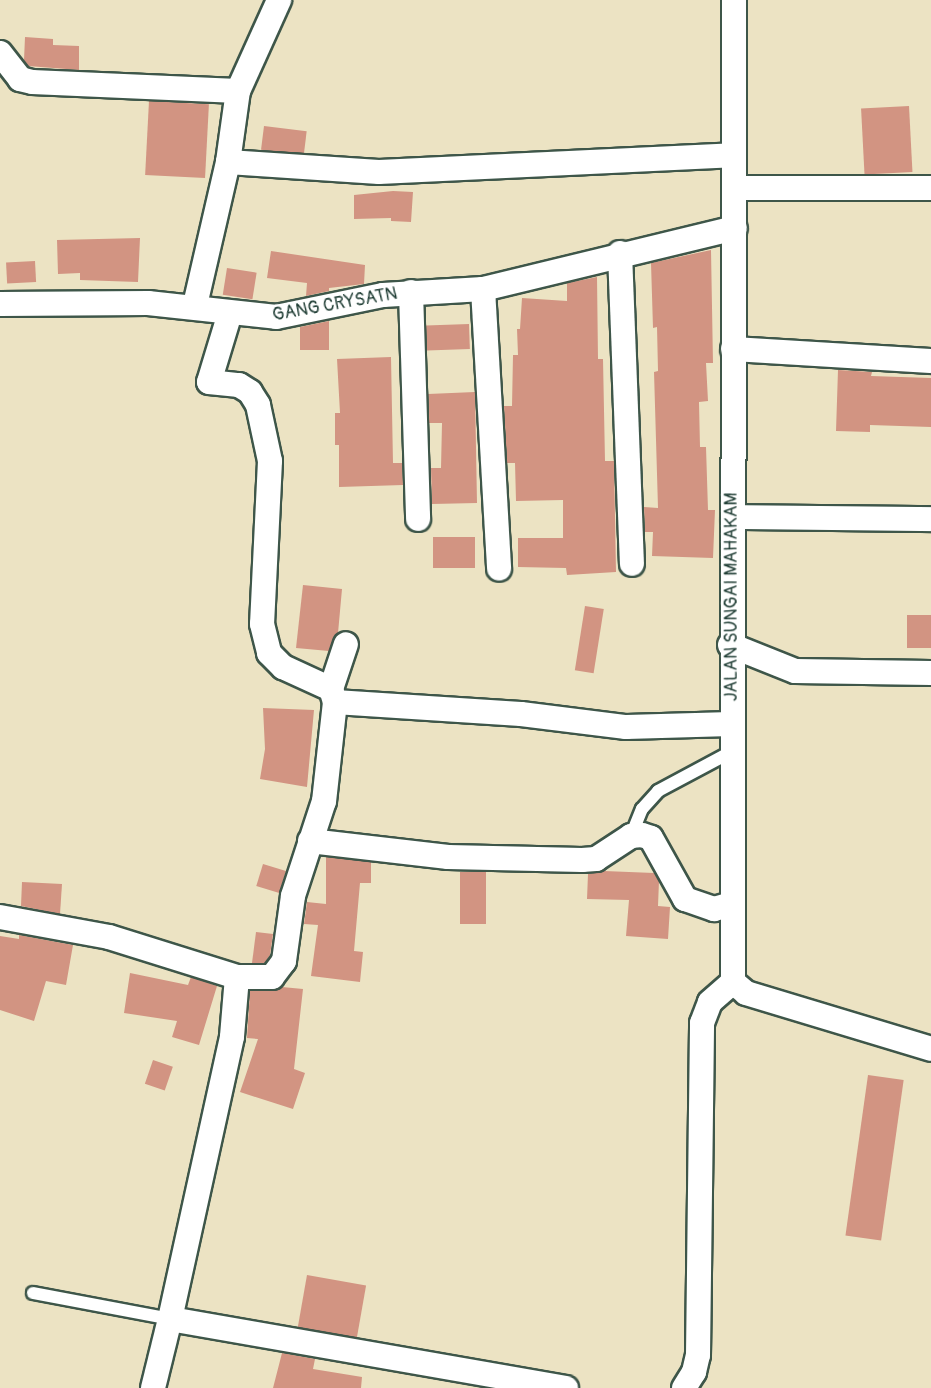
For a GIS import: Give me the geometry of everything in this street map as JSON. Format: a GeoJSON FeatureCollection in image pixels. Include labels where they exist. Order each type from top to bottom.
{"type":"FeatureCollection","features":[{"type":"Feature","properties":{"kind":"street"},"geometry":{"type":"LineString","coordinates":[[195,305],[228,162],[238,92],[279,0]]}},
{"type":"Feature","properties":{"kind":"street","name":"JALAN SUNGAI MAHAKAM"},"geometry":{"type":"LineString","coordinates":[[732,982],[730,645],[736,188],[733,155],[734,0]]}},
{"type":"Feature","properties":{"kind":"street"},"geometry":{"type":"LineString","coordinates":[[0,53],[20,79],[32,82],[238,92]]}},
{"type":"Feature","properties":{"kind":"street"},"geometry":{"type":"LineString","coordinates":[[228,162],[379,172],[733,155]]}},
{"type":"Feature","properties":{"kind":"street"},"geometry":{"type":"LineString","coordinates":[[736,188],[931,188]]}},
{"type":"Feature","properties":{"kind":"street","name":"GANG CRYSATN"},"geometry":{"type":"LineString","coordinates":[[0,304],[195,305],[230,313],[276,317],[362,298],[411,292],[483,289],[735,228]]}},
{"type":"Feature","properties":{"kind":"street"},"geometry":{"type":"LineString","coordinates":[[620,254],[632,564]]}},
{"type":"Feature","properties":{"kind":"street"},"geometry":{"type":"LineString","coordinates":[[483,289],[499,569]]}},
{"type":"Feature","properties":{"kind":"street"},"geometry":{"type":"LineString","coordinates":[[411,292],[418,519]]}},
{"type":"Feature","properties":{"kind":"street"},"geometry":{"type":"LineString","coordinates":[[230,313],[209,382],[239,385],[250,392],[258,405],[270,461],[262,624],[269,653],[283,666],[333,695],[626,727],[731,724]]}},
{"type":"Feature","properties":{"kind":"street"},"geometry":{"type":"LineString","coordinates":[[733,349],[931,361]]}},
{"type":"Feature","properties":{"kind":"street"},"geometry":{"type":"LineString","coordinates":[[732,517],[931,519]]}},
{"type":"Feature","properties":{"kind":"street"},"geometry":{"type":"LineString","coordinates":[[0,917],[109,937],[237,977],[272,977],[279,971],[288,946],[293,896],[324,801],[333,695],[345,644]]}},
{"type":"Feature","properties":{"kind":"street"},"geometry":{"type":"LineString","coordinates":[[730,645],[795,671],[931,674]]}},
{"type":"Feature","properties":{"kind":"street"},"geometry":{"type":"LineString","coordinates":[[310,841],[448,857],[582,860],[596,859],[631,836],[651,838],[686,899],[714,909],[731,904]]}},
{"type":"Feature","properties":{"kind":"street"},"geometry":{"type":"LineString","coordinates":[[153,1388],[232,1037],[237,977]]}},
{"type":"Feature","properties":{"kind":"street"},"geometry":{"type":"LineString","coordinates":[[684,1388],[694,1372],[698,1355],[702,1023],[710,1002],[732,982],[746,993],[931,1049]]}},
{"type":"Feature","properties":{"kind":"street"},"geometry":{"type":"LineString","coordinates":[[170,1319],[566,1388]]}},
{"type":"Feature","properties":{"kind":"lane"},"geometry":{"type":"LineString","coordinates":[[631,836],[642,809],[658,791],[731,752]]}},
{"type":"Feature","properties":{"kind":"lane"},"geometry":{"type":"LineString","coordinates":[[33,1293],[170,1319]]}},
{"type":"Feature","properties":{"kind":"building"},"geometry":{"type":"Polygon","coordinates":[[[25,37],[53,39],[53,45],[79,46],[79,70],[28,66],[24,60],[25,37]]]}},
{"type":"Feature","properties":{"kind":"building"},"geometry":{"type":"Polygon","coordinates":[[[149,101],[209,104],[205,178],[145,175],[149,101]]]}},
{"type":"Feature","properties":{"kind":"building"},"geometry":{"type":"Polygon","coordinates":[[[909,106],[912,172],[865,174],[861,109],[909,106]]]}},
{"type":"Feature","properties":{"kind":"building"},"geometry":{"type":"Polygon","coordinates":[[[264,126],[307,131],[304,155],[261,150],[264,126]]]}},
{"type":"Feature","properties":{"kind":"building"},"geometry":{"type":"Polygon","coordinates":[[[393,191],[413,192],[411,222],[391,221],[391,218],[354,219],[354,195],[393,191]]]}},
{"type":"Feature","properties":{"kind":"building"},"geometry":{"type":"Polygon","coordinates":[[[140,238],[138,282],[80,280],[80,273],[58,274],[57,240],[140,238]]]}},
{"type":"Feature","properties":{"kind":"building"},"geometry":{"type":"Polygon","coordinates":[[[711,250],[713,363],[706,363],[708,401],[699,402],[700,447],[706,447],[708,510],[715,510],[713,558],[652,556],[653,532],[645,532],[644,507],[658,508],[654,372],[658,371],[657,327],[653,328],[651,263],[711,250]]]}},
{"type":"Feature","properties":{"kind":"building"},"geometry":{"type":"Polygon","coordinates":[[[271,251],[365,265],[364,284],[329,288],[329,291],[306,296],[307,283],[267,278],[271,251]]]}},
{"type":"Feature","properties":{"kind":"building"},"geometry":{"type":"Polygon","coordinates":[[[35,261],[36,282],[7,283],[6,263],[35,261]]]}},
{"type":"Feature","properties":{"kind":"building"},"geometry":{"type":"Polygon","coordinates":[[[227,268],[257,273],[252,299],[223,295],[227,268]]]}},
{"type":"Feature","properties":{"kind":"building"},"geometry":{"type":"Polygon","coordinates":[[[597,277],[598,359],[603,359],[605,461],[614,461],[616,572],[567,575],[566,568],[518,567],[518,538],[563,538],[563,500],[516,501],[515,463],[507,463],[504,406],[512,406],[513,355],[518,355],[517,329],[520,329],[522,298],[567,301],[567,283],[597,277]]]}},
{"type":"Feature","properties":{"kind":"building"},"geometry":{"type":"Polygon","coordinates":[[[329,321],[329,350],[300,350],[300,327],[329,321]]]}},
{"type":"Feature","properties":{"kind":"building"},"geometry":{"type":"Polygon","coordinates":[[[469,324],[470,349],[427,350],[426,326],[469,324]]]}},
{"type":"Feature","properties":{"kind":"building"},"geometry":{"type":"Polygon","coordinates":[[[391,357],[393,463],[402,463],[403,485],[339,487],[339,445],[335,445],[335,413],[340,413],[337,359],[391,357]]]}},
{"type":"Feature","properties":{"kind":"building"},"geometry":{"type":"Polygon","coordinates":[[[838,370],[872,372],[871,376],[931,378],[931,427],[870,425],[870,432],[836,431],[838,370]]]}},
{"type":"Feature","properties":{"kind":"building"},"geometry":{"type":"Polygon","coordinates":[[[475,392],[477,503],[432,504],[431,468],[441,468],[442,423],[429,423],[428,394],[475,392]]]}},
{"type":"Feature","properties":{"kind":"building"},"geometry":{"type":"Polygon","coordinates":[[[433,537],[475,537],[475,568],[433,568],[433,537]]]}},
{"type":"Feature","properties":{"kind":"building"},"geometry":{"type":"Polygon","coordinates":[[[303,585],[342,589],[338,633],[329,651],[296,648],[303,585]]]}},
{"type":"Feature","properties":{"kind":"building"},"geometry":{"type":"Polygon","coordinates":[[[585,606],[604,609],[594,673],[575,670],[585,606]]]}},
{"type":"Feature","properties":{"kind":"building"},"geometry":{"type":"Polygon","coordinates":[[[907,615],[931,615],[931,648],[907,648],[907,615]]]}},
{"type":"Feature","properties":{"kind":"building"},"geometry":{"type":"Polygon","coordinates":[[[263,708],[314,710],[307,787],[260,779],[265,749],[263,708]]]}},
{"type":"Feature","properties":{"kind":"building"},"geometry":{"type":"Polygon","coordinates":[[[326,857],[371,862],[371,883],[360,883],[354,951],[363,952],[360,982],[311,976],[318,925],[304,924],[307,902],[326,904],[326,857]]]}},
{"type":"Feature","properties":{"kind":"building"},"geometry":{"type":"Polygon","coordinates":[[[263,864],[286,871],[279,893],[256,886],[263,864]]]}},
{"type":"Feature","properties":{"kind":"building"},"geometry":{"type":"Polygon","coordinates":[[[604,871],[654,873],[659,881],[658,906],[670,907],[668,939],[626,936],[629,900],[587,899],[588,874],[604,871]]]}},
{"type":"Feature","properties":{"kind":"building"},"geometry":{"type":"Polygon","coordinates":[[[460,872],[486,872],[486,924],[460,924],[460,872]]]}},
{"type":"Feature","properties":{"kind":"building"},"geometry":{"type":"Polygon","coordinates":[[[22,882],[62,884],[60,914],[21,906],[22,882]]]}},
{"type":"Feature","properties":{"kind":"building"},"geometry":{"type":"Polygon","coordinates":[[[256,932],[273,934],[270,955],[265,963],[252,963],[256,932]]]}},
{"type":"Feature","properties":{"kind":"building"},"geometry":{"type":"Polygon","coordinates":[[[19,935],[73,945],[66,985],[46,981],[34,1021],[0,1010],[0,936],[19,939],[19,935]]]}},
{"type":"Feature","properties":{"kind":"building"},"geometry":{"type":"Polygon","coordinates":[[[130,973],[188,985],[191,977],[217,986],[199,1045],[172,1037],[177,1021],[124,1013],[130,973]]]}},
{"type":"Feature","properties":{"kind":"building"},"geometry":{"type":"Polygon","coordinates":[[[282,987],[303,989],[294,1069],[305,1073],[293,1109],[240,1092],[258,1039],[247,1038],[250,991],[282,987]]]}},
{"type":"Feature","properties":{"kind":"building"},"geometry":{"type":"Polygon","coordinates":[[[153,1060],[173,1067],[165,1090],[145,1084],[153,1060]]]}},
{"type":"Feature","properties":{"kind":"building"},"geometry":{"type":"Polygon","coordinates":[[[868,1075],[904,1080],[881,1240],[845,1235],[868,1075]]]}},
{"type":"Feature","properties":{"kind":"building"},"geometry":{"type":"Polygon","coordinates":[[[307,1275],[366,1285],[357,1338],[298,1327],[307,1275]]]}},
{"type":"Feature","properties":{"kind":"building"},"geometry":{"type":"Polygon","coordinates":[[[282,1353],[315,1359],[313,1369],[362,1377],[361,1388],[273,1388],[282,1353]]]}}]}
